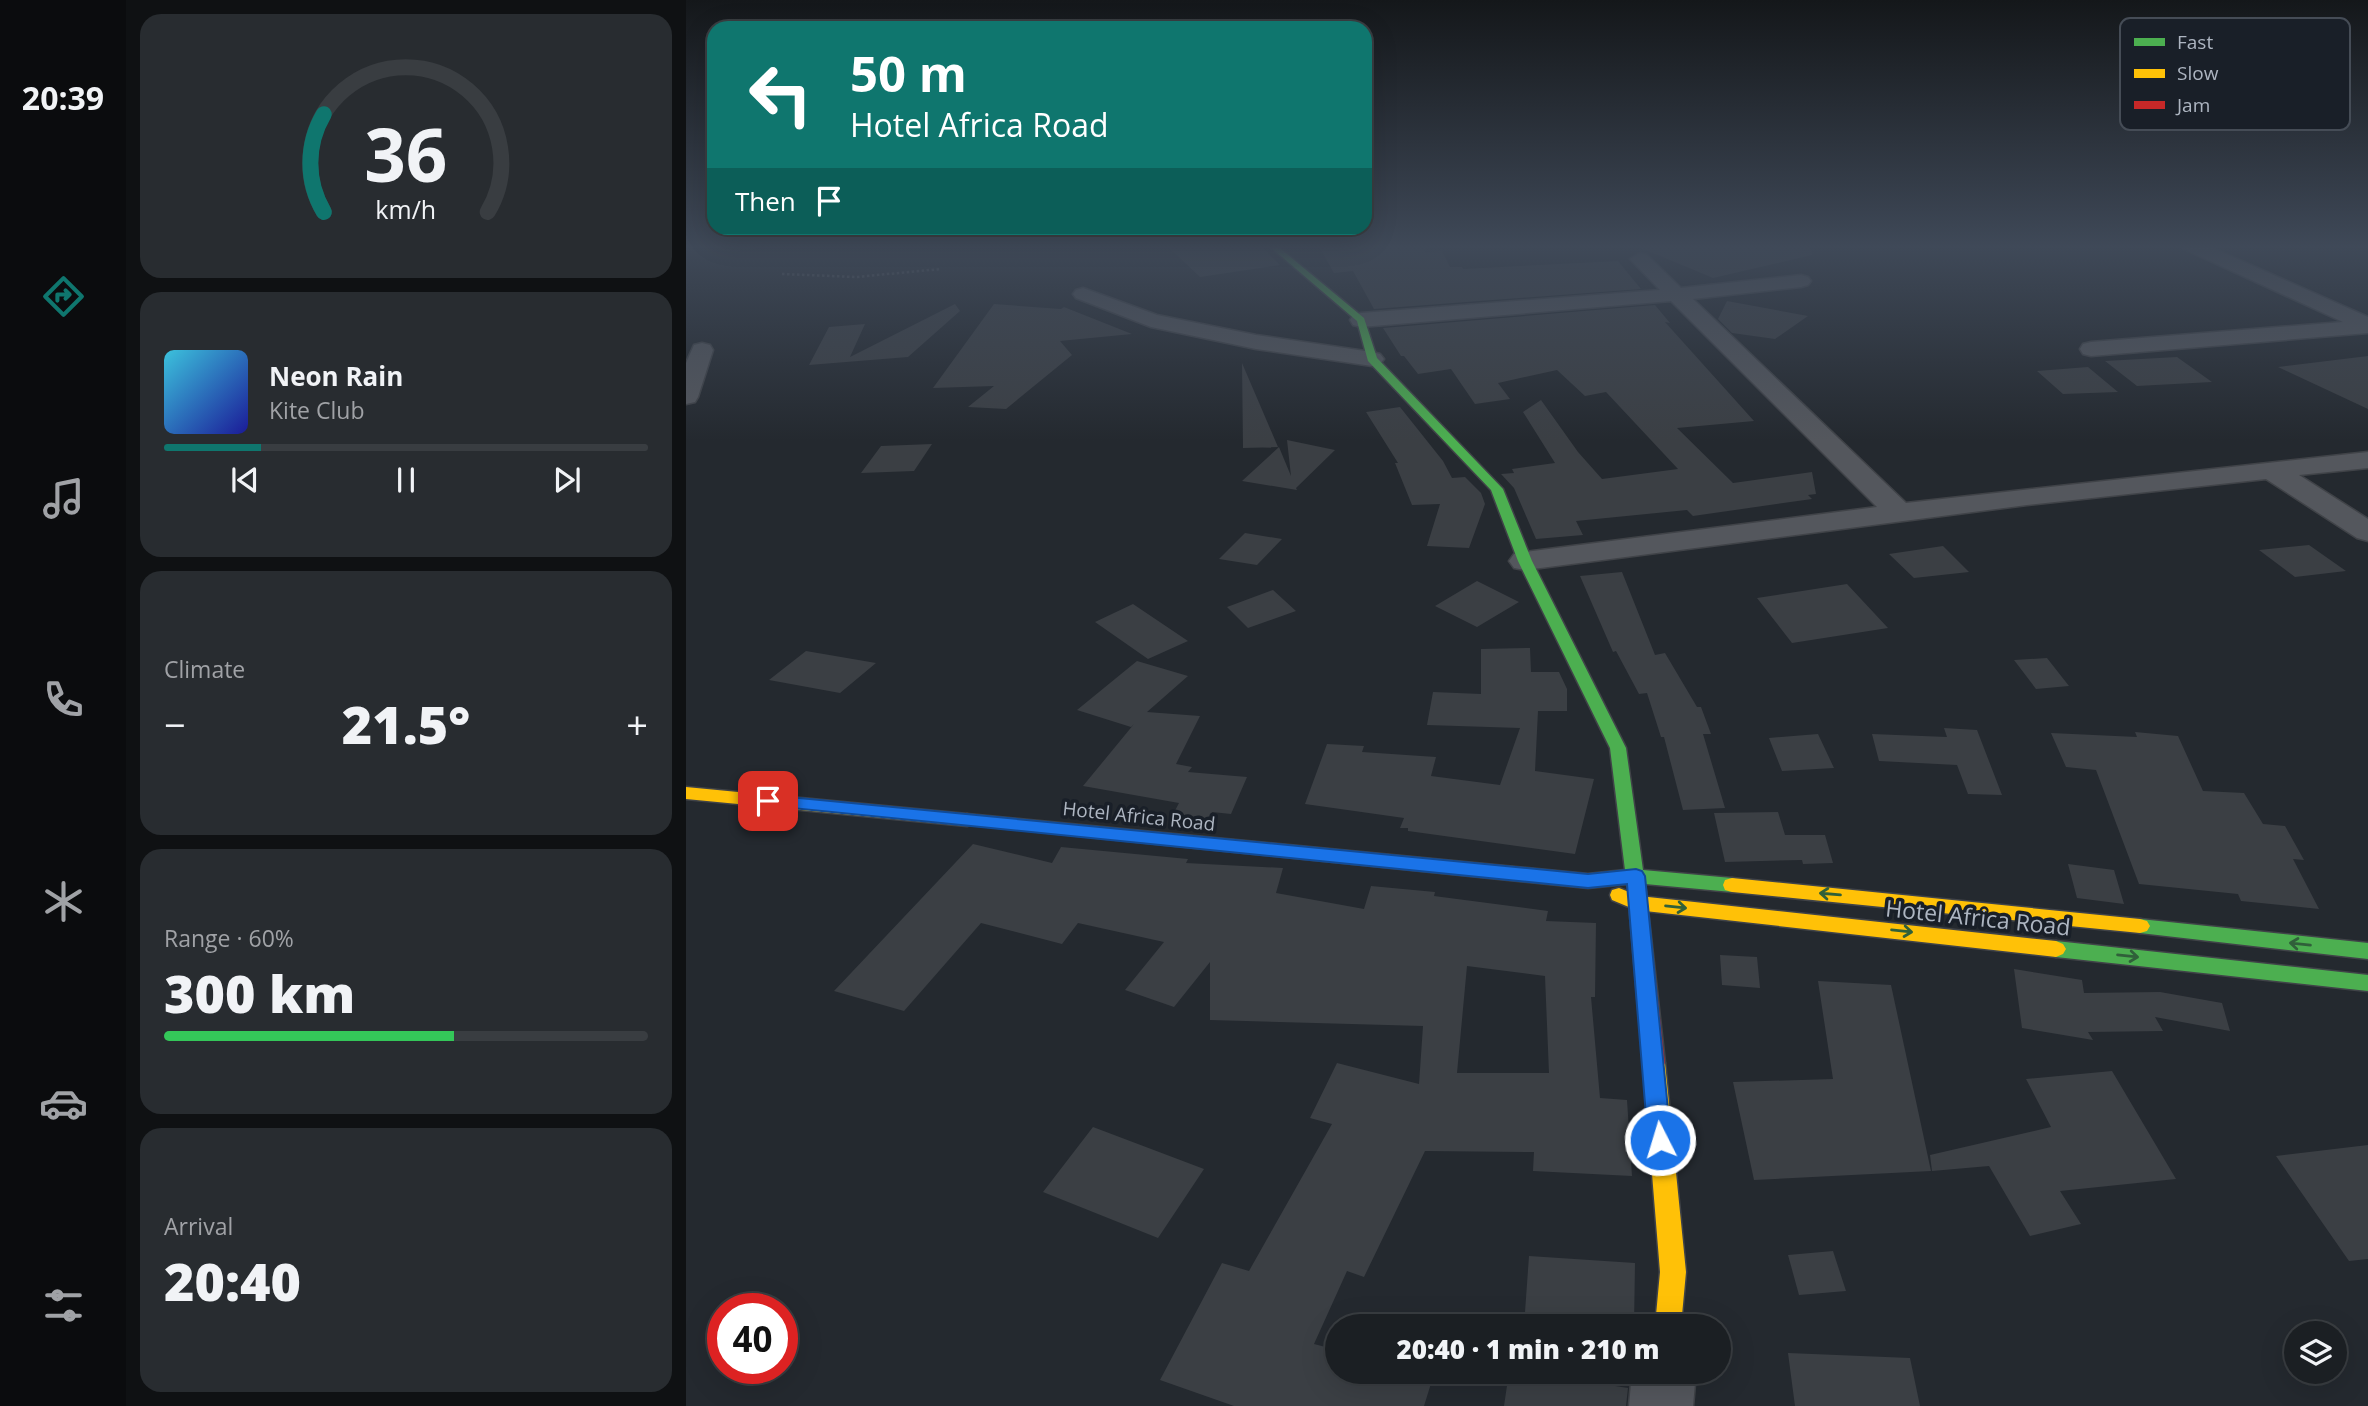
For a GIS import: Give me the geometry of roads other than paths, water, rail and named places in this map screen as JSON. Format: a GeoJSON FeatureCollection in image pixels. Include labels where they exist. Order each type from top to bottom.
{"type":"FeatureCollection","features":[{"type":"Feature","properties":{"kind":"street"},"geometry":{"type":"LineString","coordinates":[[1126,311],[1151,320],[1256,342],[1373,359]]}},
{"type":"Feature","properties":{"kind":"street"},"geometry":{"type":"LineString","coordinates":[[1350,311],[1361,320],[1373,359],[1497,489],[1525,561],[1618,748],[1636,876],[1636,903],[1673,1272],[1669,1314]]}},
{"type":"Feature","properties":{"kind":"street"},"geometry":{"type":"LineString","coordinates":[[1361,320],[1474,311]]}},
{"type":"Feature","properties":{"kind":"street"},"geometry":{"type":"LineString","coordinates":[[1691,311],[1795,413],[1816,428],[1900,513]]}},
{"type":"Feature","properties":{"kind":"street"},"geometry":{"type":"LineString","coordinates":[[2336,311],[2368,325]]}},
{"type":"Feature","properties":{"kind":"street"},"geometry":{"type":"LineString","coordinates":[[2091,349],[2368,325]]}},
{"type":"Feature","properties":{"kind":"street"},"geometry":{"type":"LineString","coordinates":[[686,397],[702,350]]}},
{"type":"Feature","properties":{"kind":"street"},"geometry":{"type":"LineString","coordinates":[[1525,561],[1900,513],[2368,460]]}},
{"type":"Feature","properties":{"kind":"street"},"geometry":{"type":"LineString","coordinates":[[2271,470],[2368,532]]}},
{"type":"Feature","properties":{"kind":"street","name":"Hotel Africa Road"},"geometry":{"type":"LineString","coordinates":[[686,793],[1588,881],[1636,876],[1877,898],[2368,951]]}},
{"type":"Feature","properties":{"kind":"street","name":"Hotel Africa Road"},"geometry":{"type":"LineString","coordinates":[[1588,881],[1636,903],[2368,983]]}},
{"type":"Feature","properties":{"kind":"street"},"geometry":{"type":"LineString","coordinates":[[1661,1406],[1663,1384]]}}]}
